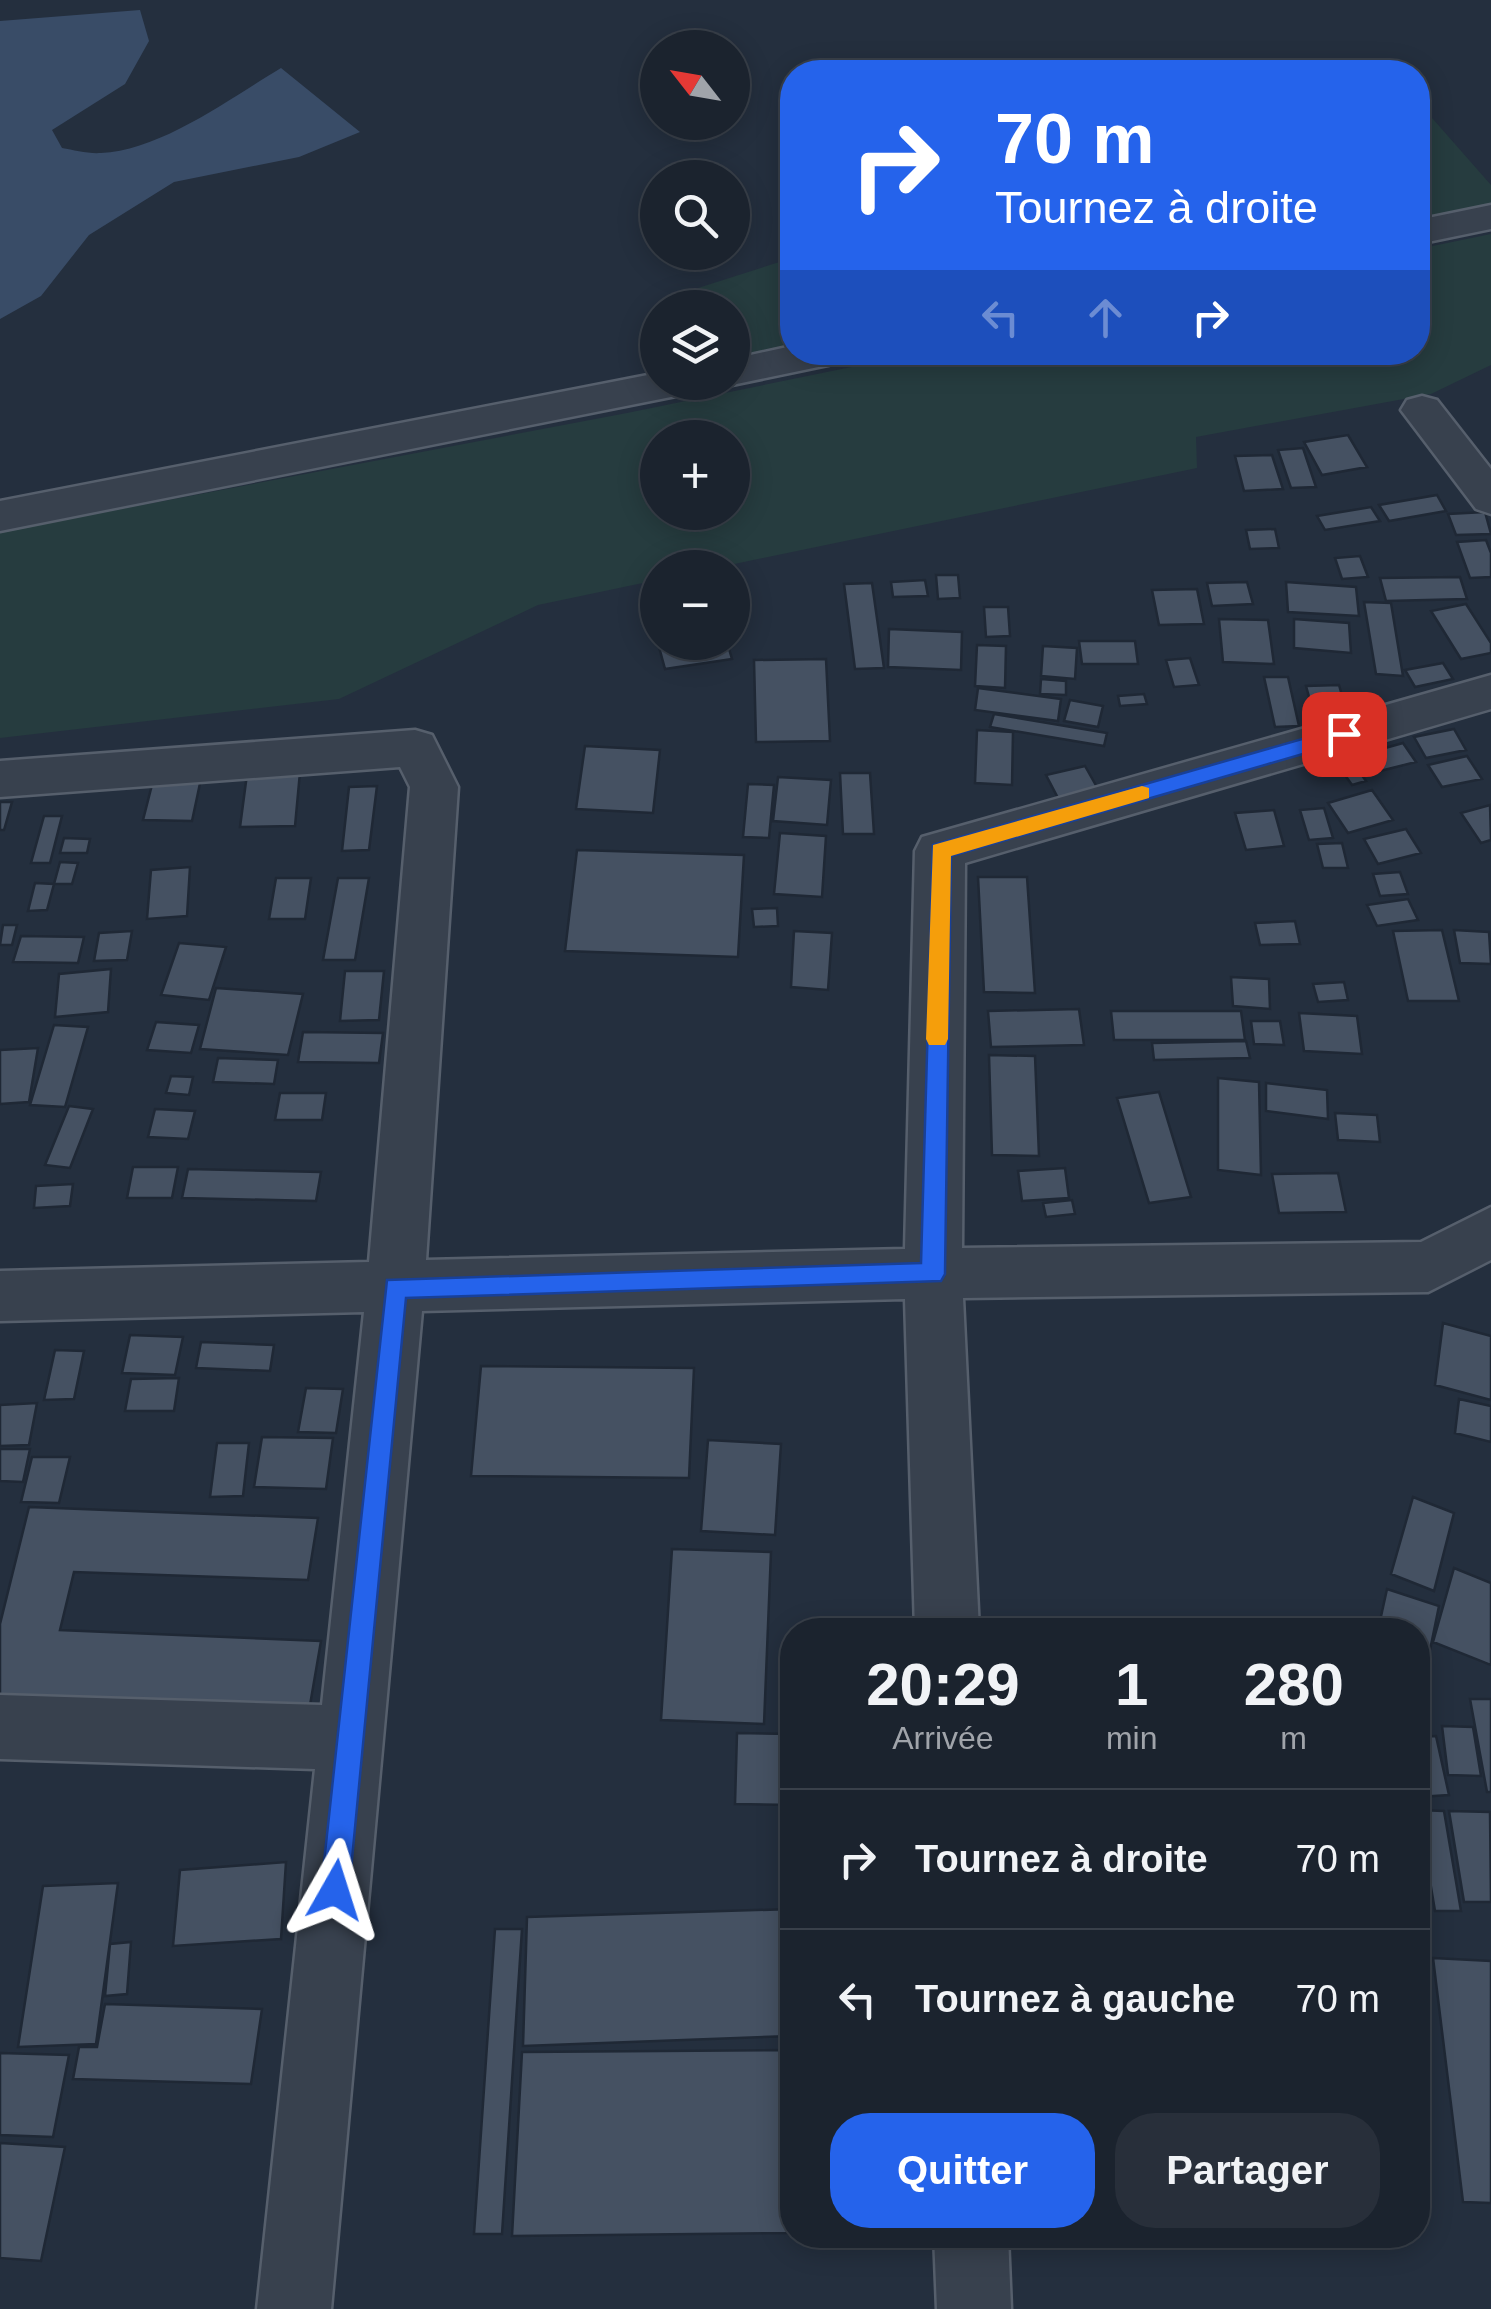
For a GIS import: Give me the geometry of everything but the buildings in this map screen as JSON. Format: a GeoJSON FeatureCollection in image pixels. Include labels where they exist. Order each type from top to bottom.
{"type":"FeatureCollection","features":[{"type":"Feature","properties":{"kind":"street"},"geometry":{"type":"LineString","coordinates":[[1430,230],[1491,218]]}},
{"type":"Feature","properties":{"kind":"street"},"geometry":{"type":"LineString","coordinates":[[750,368],[780,362]]}},
{"type":"Feature","properties":{"kind":"street"},"geometry":{"type":"LineString","coordinates":[[0,516],[640,390]]}},
{"type":"Feature","properties":{"kind":"street"},"geometry":{"type":"LineString","coordinates":[[1422,410],[1491,500]]}},
{"type":"Feature","properties":{"kind":"street"},"geometry":{"type":"LineString","coordinates":[[947,1618],[933,1274],[940,851],[1491,692]]}},
{"type":"Feature","properties":{"kind":"street"},"geometry":{"type":"LineString","coordinates":[[0,779],[415,748],[434,788],[395,1288],[294,2309]]}},
{"type":"Feature","properties":{"kind":"street"},"geometry":{"type":"LineString","coordinates":[[0,1296],[933,1274],[1428,1267],[1491,1232]]}},
{"type":"Feature","properties":{"kind":"street"},"geometry":{"type":"LineString","coordinates":[[0,1727],[350,1738]]}},
{"type":"Feature","properties":{"kind":"street"},"geometry":{"type":"LineString","coordinates":[[972,2248],[974,2309]]}},
{"type":"Feature","properties":{"kind":"green space"},"geometry":{"type":"Polygon","coordinates":[[[1430,116],[1491,185],[1491,209],[1430,222],[1430,116]]]}},
{"type":"Feature","properties":{"kind":"green space"},"geometry":{"type":"Polygon","coordinates":[[[1491,234],[1491,365],[1431,394],[1196,437],[1197,468],[750,561],[750,550],[640,550],[640,584],[538,605],[339,699],[0,738],[0,532],[690,400],[750,400],[750,388],[861,365],[1430,365],[1430,247],[1491,234]]]}},
{"type":"Feature","properties":{"kind":"green space"},"geometry":{"type":"Polygon","coordinates":[[[780,262],[780,348],[750,355],[750,290],[692,290],[780,262]]]}},
{"type":"Feature","properties":{"kind":"water"},"geometry":{"type":"Polygon","coordinates":[[[140,10],[149,41],[125,84],[52,130],[62,148],[101,153],[147,143],[194,121],[281,68],[360,132],[299,157],[174,182],[89,235],[41,296],[0,319],[0,21],[140,10]]]}},
{"type":"Feature","properties":{"kind":"slow traffic"},"geometry":{"type":"LineString","coordinates":[[937,1039],[940,851],[1142,793]]}},
{"type":"Feature","properties":{"kind":"route"},"geometry":{"type":"LineString","coordinates":[[335,1890],[395,1288],[933,1274],[940,851],[1344,734]]}}]}
